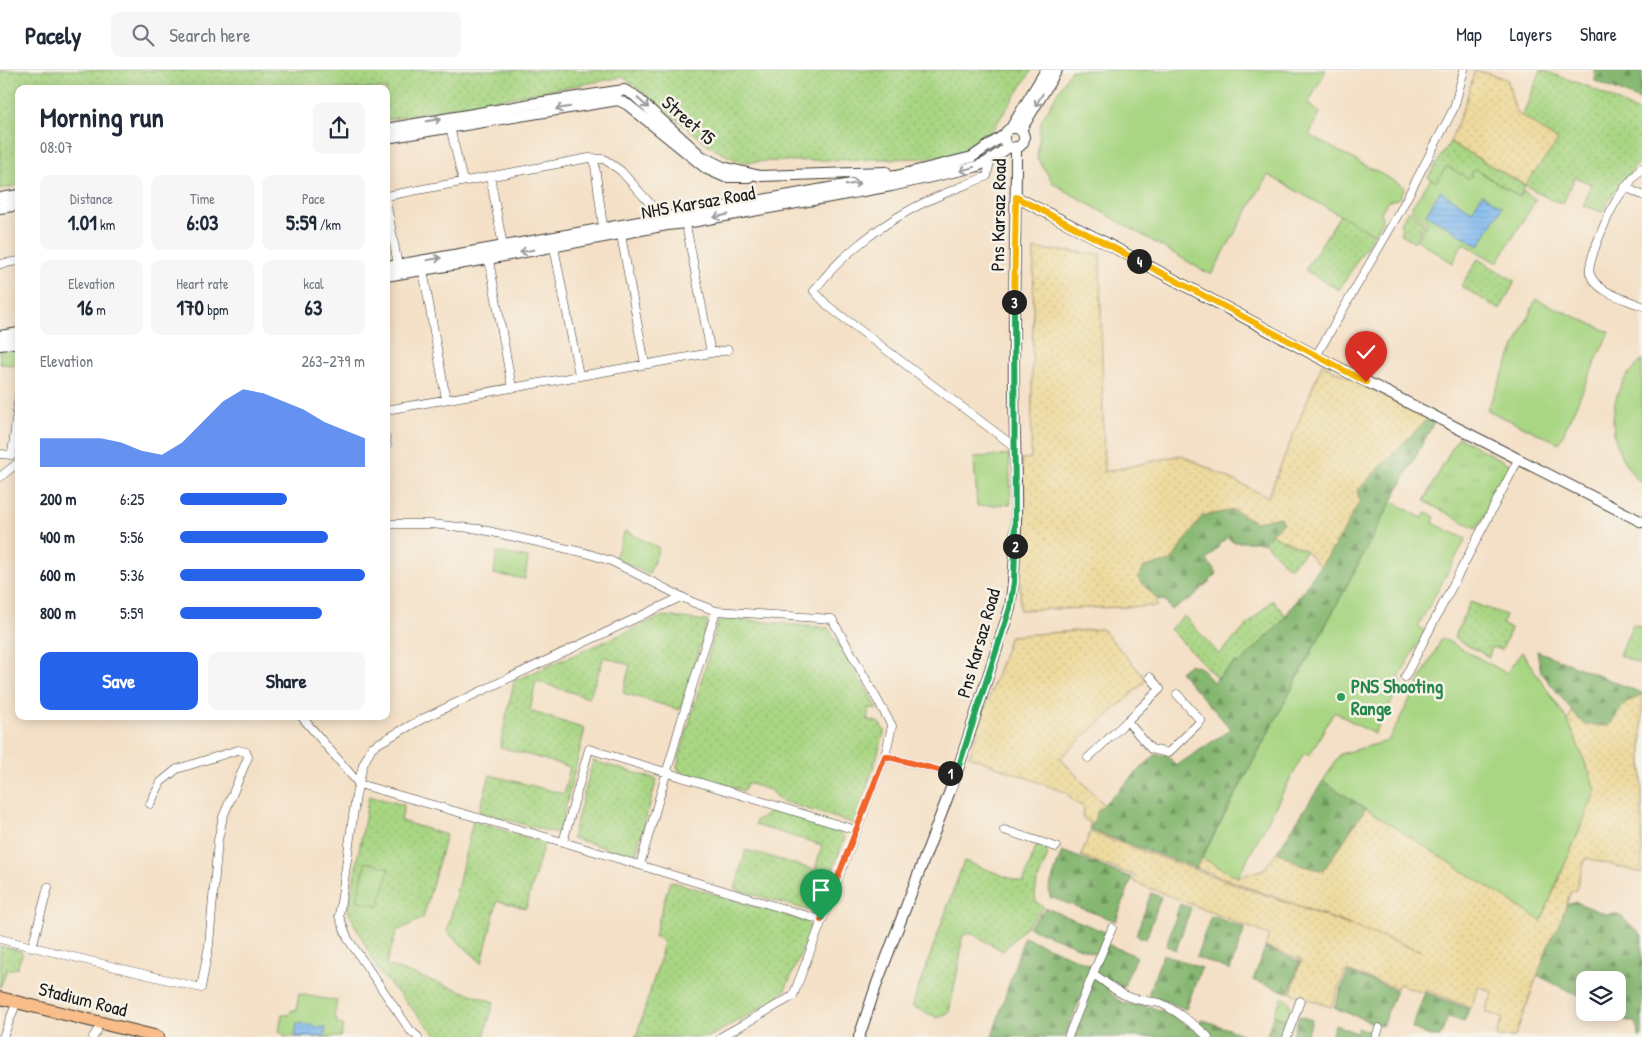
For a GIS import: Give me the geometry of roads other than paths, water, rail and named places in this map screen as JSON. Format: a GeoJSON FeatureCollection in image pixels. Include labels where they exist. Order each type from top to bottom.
{"type":"FeatureCollection","features":[{"type":"Feature","properties":{"kind":"main road","name":"Stadium Road"},"geometry":{"type":"LineString","coordinates":[[0,998],[158,1037]]}},
{"type":"Feature","properties":{"kind":"main road","name":"Stadium Road"},"geometry":{"type":"LineString","coordinates":[[0,1005],[95,1034],[121,1037]]}},
{"type":"Feature","properties":{"kind":"street","name":"NHS Karsaz Road"},"geometry":{"type":"LineString","coordinates":[[1012,131],[1046,70]]}},
{"type":"Feature","properties":{"kind":"street","name":"NHS Karsaz Road"},"geometry":{"type":"LineString","coordinates":[[833,191],[972,158],[1012,131],[1057,70]]}},
{"type":"Feature","properties":{"kind":"street"},"geometry":{"type":"LineString","coordinates":[[1316,356],[1399,213],[1454,108],[1464,70]]}},
{"type":"Feature","properties":{"kind":"street","name":"Street 15"},"geometry":{"type":"LineString","coordinates":[[390,128],[537,102],[624,90],[634,95],[701,156],[723,167],[760,176],[916,172]]}},
{"type":"Feature","properties":{"kind":"street"},"geometry":{"type":"LineString","coordinates":[[390,137],[618,100],[628,105],[707,169],[725,177],[760,176]]}},
{"type":"Feature","properties":{"kind":"street"},"geometry":{"type":"LineString","coordinates":[[450,127],[463,182]]}},
{"type":"Feature","properties":{"kind":"street"},"geometry":{"type":"LineString","coordinates":[[1012,131],[1024,140],[1013,147],[1005,142],[1012,131]]}},
{"type":"Feature","properties":{"kind":"street","name":"NHS Karsaz Road"},"geometry":{"type":"LineString","coordinates":[[390,275],[410,268],[553,241],[612,231],[667,225],[685,218],[833,191],[958,172],[990,161],[1013,147]]}},
{"type":"Feature","properties":{"kind":"street","name":"Pns Karsaz Road"},"geometry":{"type":"LineString","coordinates":[[858,1037],[956,775],[1010,608],[1014,582],[1016,529],[1014,344],[1016,197],[1013,147]]}},
{"type":"Feature","properties":{"kind":"street"},"geometry":{"type":"LineString","coordinates":[[390,195],[594,158],[604,159],[621,171],[662,217]]}},
{"type":"Feature","properties":{"kind":"street"},"geometry":{"type":"LineString","coordinates":[[594,158],[645,364]]}},
{"type":"Feature","properties":{"kind":"street"},"geometry":{"type":"LineString","coordinates":[[990,161],[987,176],[910,210],[863,241],[823,278],[814,291],[828,306],[1015,447]]}},
{"type":"Feature","properties":{"kind":"street"},"geometry":{"type":"LineString","coordinates":[[1642,168],[1625,187],[1616,201],[1590,261],[1590,274],[1599,287],[1642,306]]}},
{"type":"Feature","properties":{"kind":"street"},"geometry":{"type":"LineString","coordinates":[[490,176],[503,246]]}},
{"type":"Feature","properties":{"kind":"street"},"geometry":{"type":"LineString","coordinates":[[1625,187],[1642,195]]}},
{"type":"Feature","properties":{"kind":"street"},"geometry":{"type":"LineString","coordinates":[[0,198],[15,196]]}},
{"type":"Feature","properties":{"kind":"street"},"geometry":{"type":"LineString","coordinates":[[1016,197],[1316,356],[1642,522]]}},
{"type":"Feature","properties":{"kind":"street"},"geometry":{"type":"LineString","coordinates":[[0,208],[15,205]]}},
{"type":"Feature","properties":{"kind":"street","name":"NHS Karsaz Road"},"geometry":{"type":"LineString","coordinates":[[612,231],[662,217],[685,218]]}},
{"type":"Feature","properties":{"kind":"street"},"geometry":{"type":"LineString","coordinates":[[685,218],[711,353]]}},
{"type":"Feature","properties":{"kind":"street"},"geometry":{"type":"LineString","coordinates":[[390,222],[398,265]]}},
{"type":"Feature","properties":{"kind":"street","name":"NHS Karsaz Road"},"geometry":{"type":"LineString","coordinates":[[390,266],[398,265],[423,270],[488,254],[503,246],[553,241]]}},
{"type":"Feature","properties":{"kind":"street"},"geometry":{"type":"LineString","coordinates":[[553,241],[579,375]]}},
{"type":"Feature","properties":{"kind":"street"},"geometry":{"type":"LineString","coordinates":[[488,254],[512,388]]}},
{"type":"Feature","properties":{"kind":"street"},"geometry":{"type":"LineString","coordinates":[[0,264],[15,262]]}},
{"type":"Feature","properties":{"kind":"street"},"geometry":{"type":"LineString","coordinates":[[423,270],[446,399]]}},
{"type":"Feature","properties":{"kind":"street"},"geometry":{"type":"LineString","coordinates":[[0,336],[15,334]]}},
{"type":"Feature","properties":{"kind":"street"},"geometry":{"type":"LineString","coordinates":[[0,344],[15,342]]}},
{"type":"Feature","properties":{"kind":"street"},"geometry":{"type":"LineString","coordinates":[[390,409],[728,350]]}},
{"type":"Feature","properties":{"kind":"street"},"geometry":{"type":"LineString","coordinates":[[0,454],[12,455],[15,442]]}},
{"type":"Feature","properties":{"kind":"street"},"geometry":{"type":"LineString","coordinates":[[1405,677],[1518,460]]}},
{"type":"Feature","properties":{"kind":"street"},"geometry":{"type":"LineString","coordinates":[[0,477],[15,465]]}},
{"type":"Feature","properties":{"kind":"street"},"geometry":{"type":"LineString","coordinates":[[390,524],[431,524],[479,529],[586,553],[611,561],[681,597],[716,611],[832,619],[892,726],[885,756],[793,996],[721,1037]]}},
{"type":"Feature","properties":{"kind":"street"},"geometry":{"type":"LineString","coordinates":[[418,1037],[410,1030],[348,939],[339,916],[359,784],[363,765],[372,747],[422,719],[681,597]]}},
{"type":"Feature","properties":{"kind":"street"},"geometry":{"type":"LineString","coordinates":[[640,865],[716,611]]}},
{"type":"Feature","properties":{"kind":"street"},"geometry":{"type":"LineString","coordinates":[[1088,758],[1160,689],[1150,677]]}},
{"type":"Feature","properties":{"kind":"street"},"geometry":{"type":"LineString","coordinates":[[1127,721],[1151,749],[1168,753],[1201,721],[1177,694]]}},
{"type":"Feature","properties":{"kind":"street"},"geometry":{"type":"LineString","coordinates":[[304,720],[359,784],[563,842],[821,920]]}},
{"type":"Feature","properties":{"kind":"street"},"geometry":{"type":"LineString","coordinates":[[0,939],[200,988],[209,945],[218,840],[223,817],[248,757],[246,752],[238,750],[177,770],[161,782],[150,804]]}},
{"type":"Feature","properties":{"kind":"street"},"geometry":{"type":"LineString","coordinates":[[563,842],[589,750],[856,830]]}},
{"type":"Feature","properties":{"kind":"street"},"geometry":{"type":"LineString","coordinates":[[885,756],[956,775]]}},
{"type":"Feature","properties":{"kind":"street"},"geometry":{"type":"LineString","coordinates":[[1004,830],[1056,847]]}},
{"type":"Feature","properties":{"kind":"street"},"geometry":{"type":"LineString","coordinates":[[32,947],[48,887]]}},
{"type":"Feature","properties":{"kind":"street"},"geometry":{"type":"LineString","coordinates":[[1068,1037],[1112,928]]}},
{"type":"Feature","properties":{"kind":"street"},"geometry":{"type":"LineString","coordinates":[[1093,974],[1103,979],[1114,990],[1132,998],[1163,1004],[1208,1037]]}},
{"type":"Feature","properties":{"kind":"street"},"geometry":{"type":"LineString","coordinates":[[1287,1037],[1300,1000]]}},
{"type":"Feature","properties":{"kind":"street"},"geometry":{"type":"LineString","coordinates":[[3,1037],[14,1009]]}},
{"type":"Feature","properties":{"kind":"street"},"geometry":{"type":"LineString","coordinates":[[1376,1037],[1379,1028]]}},
{"type":"Feature","properties":{"kind":"water"},"geometry":{"type":"Polygon","coordinates":[[[1440,191],[1472,211],[1482,194],[1502,207],[1479,246],[1426,214],[1440,191]]]}},
{"type":"Feature","properties":{"kind":"water"},"geometry":{"type":"Polygon","coordinates":[[[297,1023],[326,1028],[324,1037],[295,1037],[297,1023]]]}},
{"type":"Feature","properties":{"kind":"place","name":"PNS Shooting Range"},"geometry":{"type":"Point","coordinates":[1341,697]}}]}
